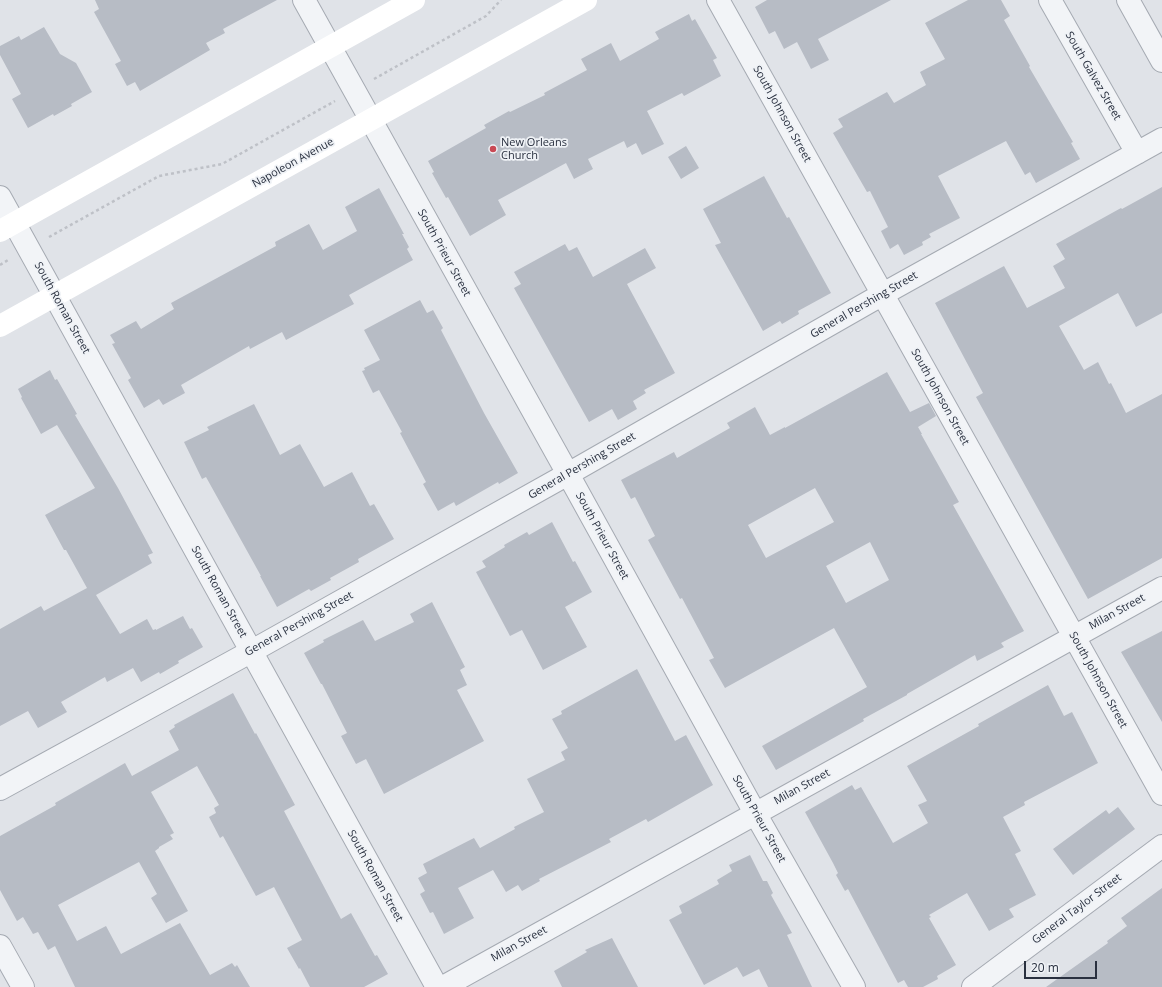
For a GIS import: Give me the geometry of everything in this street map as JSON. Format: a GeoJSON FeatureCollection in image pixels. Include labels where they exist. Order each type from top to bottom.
{"type":"FeatureCollection","features":[{"type":"Feature","properties":{"kind":"main road"},"geometry":{"type":"LineString","coordinates":[[7,227],[414,0]]}},
{"type":"Feature","properties":{"kind":"main road","name":"Napoleon Avenue"},"geometry":{"type":"LineString","coordinates":[[0,326],[586,0]]}},
{"type":"Feature","properties":{"kind":"street","name":"South Prieur Street"},"geometry":{"type":"LineString","coordinates":[[304,0],[755,813],[854,987]]}},
{"type":"Feature","properties":{"kind":"street","name":"South Johnson Street"},"geometry":{"type":"LineString","coordinates":[[718,0],[1162,794]]}},
{"type":"Feature","properties":{"kind":"street","name":"South Galvez Street"},"geometry":{"type":"LineString","coordinates":[[1050,0],[1137,153]]}},
{"type":"Feature","properties":{"kind":"street"},"geometry":{"type":"LineString","coordinates":[[1128,0],[1162,61]]}},
{"type":"Feature","properties":{"kind":"street","name":"General Pershing Street"},"geometry":{"type":"LineString","coordinates":[[0,789],[252,651],[568,474],[883,294],[1162,139]]}},
{"type":"Feature","properties":{"kind":"street","name":"South Roman Street"},"geometry":{"type":"LineString","coordinates":[[0,197],[7,227],[29,249],[437,987]]}},
{"type":"Feature","properties":{"kind":"street","name":"Milan Street"},"geometry":{"type":"LineString","coordinates":[[443,987],[1162,588]]}},
{"type":"Feature","properties":{"kind":"street","name":"General Taylor Street"},"geometry":{"type":"LineString","coordinates":[[973,987],[1162,846]]}},
{"type":"Feature","properties":{"kind":"street"},"geometry":{"type":"LineString","coordinates":[[0,946],[23,987]]}},
{"type":"Feature","properties":{"kind":"path"},"geometry":{"type":"LineString","coordinates":[[0,265],[159,176],[222,164],[486,16],[501,0]]}},
{"type":"Feature","properties":{"kind":"building"},"geometry":{"type":"Polygon","coordinates":[[[95,0],[277,0],[223,29],[225,33],[206,43],[210,50],[140,91],[135,82],[127,86],[115,64],[121,61],[94,12],[99,9],[95,0]]]}},
{"type":"Feature","properties":{"kind":"building"},"geometry":{"type":"Polygon","coordinates":[[[767,0],[891,0],[818,39],[829,60],[811,69],[797,42],[784,49],[775,31],[769,34],[755,7],[767,0]]]}},
{"type":"Feature","properties":{"kind":"building"},"geometry":{"type":"Polygon","coordinates":[[[968,0],[1001,0],[1010,16],[1004,20],[1030,66],[1029,67],[1073,142],[1071,143],[1080,159],[1036,183],[1030,172],[1025,175],[1006,141],[938,176],[960,218],[929,234],[931,237],[922,242],[923,245],[904,255],[898,244],[890,249],[881,231],[888,227],[870,191],[867,192],[833,133],[843,127],[838,119],[887,92],[894,103],[926,85],[920,72],[945,59],[925,23],[968,0]]]}},
{"type":"Feature","properties":{"kind":"building"},"geometry":{"type":"Polygon","coordinates":[[[689,14],[692,21],[695,19],[717,58],[713,60],[721,76],[684,96],[682,93],[647,111],[664,144],[642,155],[636,143],[627,148],[624,141],[588,159],[593,169],[574,179],[566,163],[498,200],[506,215],[470,236],[448,197],[446,198],[432,173],[434,172],[428,161],[486,128],[484,125],[509,111],[510,112],[545,95],[544,93],[587,70],[581,59],[611,43],[620,61],[659,39],[655,32],[689,14]]]}},
{"type":"Feature","properties":{"kind":"building"},"geometry":{"type":"Polygon","coordinates":[[[44,27],[60,54],[76,63],[92,92],[71,104],[72,106],[54,116],[53,114],[28,128],[12,99],[21,94],[0,55],[0,46],[19,36],[21,40],[44,27]]]}},
{"type":"Feature","properties":{"kind":"building"},"geometry":{"type":"Polygon","coordinates":[[[686,146],[699,168],[681,179],[668,157],[686,146]]]}},
{"type":"Feature","properties":{"kind":"building"},"geometry":{"type":"Polygon","coordinates":[[[764,176],[787,218],[789,217],[831,293],[798,311],[799,314],[782,324],[780,321],[763,331],[715,245],[721,243],[703,209],[764,176]]]}},
{"type":"Feature","properties":{"kind":"building"},"geometry":{"type":"Polygon","coordinates":[[[1162,187],[1162,313],[1136,327],[1118,293],[1059,326],[1084,370],[1098,362],[1109,384],[1111,383],[1126,413],[1162,394],[1162,558],[1088,599],[976,397],[983,393],[935,303],[1004,266],[1027,308],[1065,288],[1053,266],[1065,259],[1056,244],[1162,187]]]}},
{"type":"Feature","properties":{"kind":"building"},"geometry":{"type":"Polygon","coordinates":[[[379,188],[404,234],[402,234],[409,247],[407,249],[413,260],[349,295],[354,304],[286,340],[282,332],[250,349],[249,346],[181,385],[185,393],[163,405],[159,399],[144,408],[128,380],[131,378],[112,344],[115,343],[110,335],[136,321],[141,329],[174,309],[171,303],[276,246],[275,242],[309,224],[323,250],[357,231],[345,207],[379,188]]]}},
{"type":"Feature","properties":{"kind":"building"},"geometry":{"type":"Polygon","coordinates":[[[565,244],[569,251],[577,247],[593,277],[645,248],[656,268],[627,284],[675,373],[644,390],[646,393],[633,401],[637,409],[618,420],[612,409],[589,422],[514,288],[521,284],[514,272],[565,244]]]}},
{"type":"Feature","properties":{"kind":"building"},"geometry":{"type":"Polygon","coordinates":[[[420,300],[427,313],[433,310],[443,328],[441,330],[484,413],[518,473],[499,484],[498,482],[456,506],[454,502],[438,511],[423,484],[426,482],[400,433],[402,432],[379,390],[373,393],[362,371],[365,370],[364,368],[380,360],[364,330],[420,300]]]}},
{"type":"Feature","properties":{"kind":"building"},"geometry":{"type":"Polygon","coordinates":[[[50,370],[55,380],[57,379],[77,414],[75,415],[118,488],[153,553],[148,555],[152,563],[96,595],[120,634],[147,619],[153,630],[156,630],[183,616],[203,647],[178,661],[179,663],[160,674],[159,672],[141,682],[133,668],[107,682],[105,677],[61,702],[67,712],[38,728],[28,711],[0,726],[0,629],[41,606],[44,611],[87,588],[45,515],[95,488],[57,425],[41,434],[21,398],[22,397],[18,389],[50,370]]]}},
{"type":"Feature","properties":{"kind":"building"},"geometry":{"type":"Polygon","coordinates":[[[887,372],[910,412],[929,403],[936,416],[918,427],[959,502],[953,505],[1024,631],[1001,643],[1004,647],[977,661],[975,655],[863,719],[864,721],[776,770],[762,746],[867,687],[834,628],[725,688],[709,660],[714,658],[682,598],[680,599],[648,540],[655,536],[635,497],[631,499],[621,480],[674,452],[677,458],[730,428],[727,423],[755,407],[770,435],[887,372]],[[815,488],[748,525],[766,558],[834,522],[815,488]],[[870,542],[826,566],[846,603],[889,580],[870,542]]]}},
{"type":"Feature","properties":{"kind":"building"},"geometry":{"type":"Polygon","coordinates":[[[254,404],[280,455],[300,444],[324,487],[352,472],[370,506],[374,504],[394,539],[358,559],[359,562],[330,578],[331,580],[311,591],[309,589],[277,607],[206,477],[202,479],[184,442],[209,430],[207,427],[254,404]]]}},
{"type":"Feature","properties":{"kind":"building"},"geometry":{"type":"Polygon","coordinates":[[[552,522],[573,562],[575,561],[592,592],[565,607],[587,647],[543,670],[522,630],[510,636],[476,572],[486,567],[482,561],[505,547],[504,545],[527,532],[529,535],[552,522]]]}},
{"type":"Feature","properties":{"kind":"building"},"geometry":{"type":"Polygon","coordinates":[[[432,602],[465,667],[460,670],[467,685],[457,690],[484,741],[384,794],[366,759],[356,764],[341,736],[347,733],[304,653],[324,642],[323,640],[363,620],[375,641],[414,622],[410,614],[432,602]]]}},
{"type":"Feature","properties":{"kind":"building"},"geometry":{"type":"Polygon","coordinates":[[[1162,631],[1162,722],[1121,652],[1162,631]]]}},
{"type":"Feature","properties":{"kind":"building"},"geometry":{"type":"Polygon","coordinates":[[[637,669],[675,741],[686,735],[713,785],[648,822],[646,819],[609,839],[611,842],[539,879],[540,881],[522,891],[518,885],[506,892],[493,870],[458,888],[474,918],[444,934],[433,912],[430,913],[420,894],[425,891],[418,878],[427,873],[423,864],[474,838],[480,848],[515,829],[514,827],[544,812],[527,779],[565,760],[561,752],[568,748],[552,719],[562,714],[561,711],[637,669]]]}},
{"type":"Feature","properties":{"kind":"building"},"geometry":{"type":"Polygon","coordinates":[[[1048,685],[1064,716],[1072,712],[1098,763],[1024,802],[1025,805],[1003,817],[1021,851],[1015,854],[1036,895],[1009,909],[1014,917],[989,931],[967,893],[929,915],[931,917],[929,918],[956,965],[937,976],[938,979],[923,987],[908,987],[904,980],[898,983],[848,889],[845,891],[836,875],[838,873],[805,812],[852,785],[855,790],[861,787],[893,843],[928,823],[918,805],[927,801],[907,766],[1048,685]]]}},
{"type":"Feature","properties":{"kind":"building"},"geometry":{"type":"Polygon","coordinates":[[[233,693],[295,805],[284,811],[341,919],[351,913],[375,956],[377,955],[388,974],[364,987],[310,987],[287,948],[302,940],[274,887],[256,896],[223,836],[220,838],[209,817],[216,813],[214,808],[219,805],[197,766],[151,792],[174,833],[170,835],[173,839],[155,851],[188,911],[166,923],[151,898],[157,894],[139,862],[58,905],[77,941],[106,926],[121,954],[180,923],[210,975],[232,963],[235,967],[237,965],[250,987],[75,987],[55,946],[48,950],[38,932],[33,934],[23,917],[17,921],[0,890],[0,836],[56,805],[55,803],[125,763],[132,776],[179,750],[169,731],[175,727],[174,725],[233,693]]]}},
{"type":"Feature","properties":{"kind":"building"},"geometry":{"type":"Polygon","coordinates":[[[1118,807],[1135,829],[1073,875],[1053,849],[1106,810],[1109,814],[1118,807]]]}},
{"type":"Feature","properties":{"kind":"building"},"geometry":{"type":"Polygon","coordinates":[[[750,855],[763,881],[767,881],[773,893],[771,895],[792,933],[787,935],[812,987],[768,987],[759,969],[743,977],[737,967],[704,985],[669,920],[682,913],[679,906],[719,884],[717,880],[732,871],[729,865],[750,855]]]}},
{"type":"Feature","properties":{"kind":"building"},"geometry":{"type":"Polygon","coordinates":[[[1162,888],[1162,987],[1046,987],[1108,943],[1107,941],[1127,926],[1121,918],[1162,888]]]}},
{"type":"Feature","properties":{"kind":"building"},"geometry":{"type":"Polygon","coordinates":[[[612,938],[638,987],[562,987],[554,971],[587,952],[585,950],[612,938]]]}},
{"type":"Feature","properties":{"kind":"place","name":"New Orleans Church"},"geometry":{"type":"Point","coordinates":[493,149]}}]}
